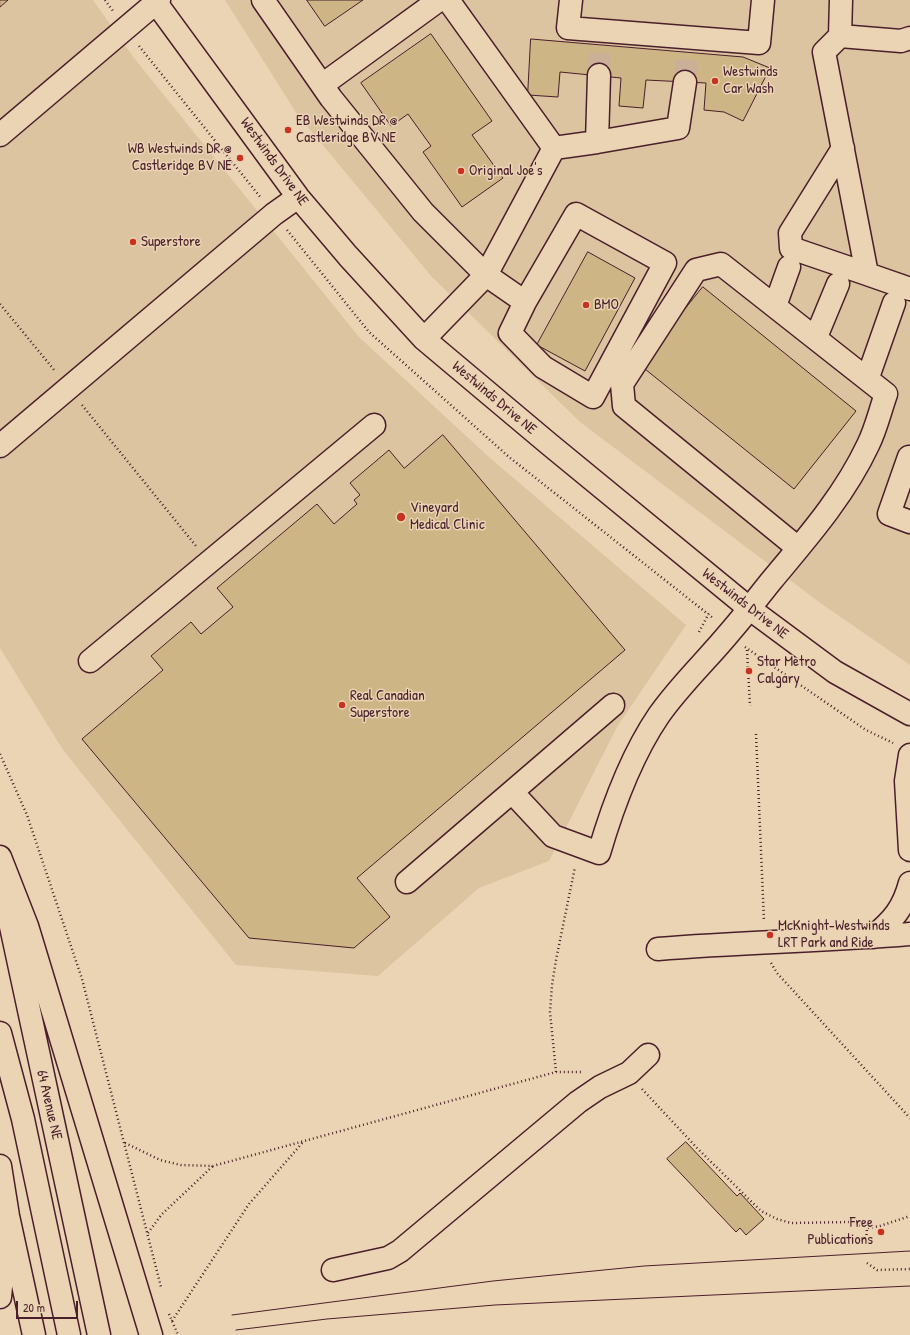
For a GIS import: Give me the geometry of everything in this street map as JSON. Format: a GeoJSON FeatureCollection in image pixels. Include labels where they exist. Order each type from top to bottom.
{"type":"FeatureCollection","features":[{"type":"Feature","properties":{"kind":"main road"},"geometry":{"type":"LineString","coordinates":[[0,135],[156,0]]}},
{"type":"Feature","properties":{"kind":"main road","name":"Westwinds Drive NE"},"geometry":{"type":"LineString","coordinates":[[156,0],[298,197],[424,339],[750,609],[835,672],[910,714]]}},
{"type":"Feature","properties":{"kind":"main road"},"geometry":{"type":"LineString","coordinates":[[263,0],[322,85],[423,212],[486,275],[525,302]]}},
{"type":"Feature","properties":{"kind":"main road"},"geometry":{"type":"LineString","coordinates":[[322,85],[439,0]]}},
{"type":"Feature","properties":{"kind":"main road"},"geometry":{"type":"LineString","coordinates":[[448,0],[554,148]]}},
{"type":"Feature","properties":{"kind":"main road"},"geometry":{"type":"LineString","coordinates":[[571,0],[568,28],[600,38],[688,45],[759,43],[763,0]]}},
{"type":"Feature","properties":{"kind":"main road"},"geometry":{"type":"LineString","coordinates":[[841,0],[840,36],[824,52],[867,274]]}},
{"type":"Feature","properties":{"kind":"main road"},"geometry":{"type":"LineString","coordinates":[[840,36],[901,41],[910,38]]}},
{"type":"Feature","properties":{"kind":"main road"},"geometry":{"type":"LineString","coordinates":[[597,142],[599,76]]}},
{"type":"Feature","properties":{"kind":"main road"},"geometry":{"type":"LineString","coordinates":[[554,148],[678,128],[686,82]]}},
{"type":"Feature","properties":{"kind":"main road"},"geometry":{"type":"LineString","coordinates":[[424,339],[486,275],[554,148]]}},
{"type":"Feature","properties":{"kind":"main road"},"geometry":{"type":"LineString","coordinates":[[843,148],[790,233],[791,248],[910,289]]}},
{"type":"Feature","properties":{"kind":"main road"},"geometry":{"type":"LineString","coordinates":[[0,446],[274,214],[298,197]]}},
{"type":"Feature","properties":{"kind":"main road"},"geometry":{"type":"LineString","coordinates":[[576,214],[665,263],[593,396],[543,367],[510,334],[525,302],[576,214]]}},
{"type":"Feature","properties":{"kind":"main road"},"geometry":{"type":"LineString","coordinates":[[512,792],[553,836],[599,852],[623,783],[640,746],[660,714],[686,680],[750,609],[838,499],[869,444],[886,394],[816,337],[721,264],[696,270],[622,384],[624,406],[798,548]]}},
{"type":"Feature","properties":{"kind":"main road"},"geometry":{"type":"LineString","coordinates":[[775,306],[789,267]]}},
{"type":"Feature","properties":{"kind":"main road"},"geometry":{"type":"LineString","coordinates":[[816,337],[838,284]]}},
{"type":"Feature","properties":{"kind":"main road"},"geometry":{"type":"LineString","coordinates":[[868,378],[894,303]]}},
{"type":"Feature","properties":{"kind":"main road"},"geometry":{"type":"LineString","coordinates":[[90,661],[374,425]]}},
{"type":"Feature","properties":{"kind":"main road"},"geometry":{"type":"LineString","coordinates":[[909,457],[889,514],[910,522]]}},
{"type":"Feature","properties":{"kind":"main road"},"geometry":{"type":"LineString","coordinates":[[407,882],[613,705]]}},
{"type":"Feature","properties":{"kind":"main road"},"geometry":{"type":"LineString","coordinates":[[910,755],[906,781],[910,850]]}},
{"type":"Feature","properties":{"kind":"main road"},"geometry":{"type":"LineString","coordinates":[[0,857],[27,926],[151,1335]]}},
{"type":"Feature","properties":{"kind":"main road","name":"64 Avenue NE"},"geometry":{"type":"LineString","coordinates":[[0,875],[99,1335]]}},
{"type":"Feature","properties":{"kind":"main road"},"geometry":{"type":"LineString","coordinates":[[873,937],[898,912],[907,896],[910,883]]}},
{"type":"Feature","properties":{"kind":"main road"},"geometry":{"type":"LineString","coordinates":[[658,949],[728,943],[766,944],[910,934]]}},
{"type":"Feature","properties":{"kind":"main road"},"geometry":{"type":"LineString","coordinates":[[0,1032],[23,1119],[69,1335]]}},
{"type":"Feature","properties":{"kind":"main road"},"geometry":{"type":"LineString","coordinates":[[333,1270],[388,1258],[400,1251],[578,1102],[600,1087],[629,1073],[648,1055]]}},
{"type":"Feature","properties":{"kind":"main road"},"geometry":{"type":"LineString","coordinates":[[0,1166],[8,1216],[34,1335]]}},
{"type":"Feature","properties":{"kind":"main road"},"geometry":{"type":"LineString","coordinates":[[0,1297],[8,1216]]}},
{"type":"Feature","properties":{"kind":"path"},"geometry":{"type":"LineString","coordinates":[[0,304],[209,562]]}},
{"type":"Feature","properties":{"kind":"path"},"geometry":{"type":"LineString","coordinates":[[747,650],[750,706]]}},
{"type":"Feature","properties":{"kind":"path"},"geometry":{"type":"LineString","coordinates":[[756,734],[764,923]]}},
{"type":"Feature","properties":{"kind":"path"},"geometry":{"type":"LineString","coordinates":[[0,754],[27,815],[79,972],[125,1143],[162,1290]]}},
{"type":"Feature","properties":{"kind":"path"},"geometry":{"type":"LineString","coordinates":[[770,959],[778,972],[910,1118]]}},
{"type":"Feature","properties":{"kind":"path"},"geometry":{"type":"LineString","coordinates":[[125,1143],[160,1160],[181,1165],[214,1166],[556,1072],[585,1072]]}},
{"type":"Feature","properties":{"kind":"path"},"geometry":{"type":"LineString","coordinates":[[629,1073],[640,1088],[698,1149],[761,1211],[777,1219],[791,1223],[851,1222],[867,1228],[880,1226],[910,1216]]}},
{"type":"Feature","properties":{"kind":"path"},"geometry":{"type":"LineString","coordinates":[[172,1321],[248,1204],[304,1141]]}},
{"type":"Feature","properties":{"kind":"path"},"geometry":{"type":"LineString","coordinates":[[148,1233],[162,1214],[214,1166]]}},
{"type":"Feature","properties":{"kind":"path"},"geometry":{"type":"LineString","coordinates":[[866,1243],[867,1228]]}},
{"type":"Feature","properties":{"kind":"path"},"geometry":{"type":"LineString","coordinates":[[867,1263],[877,1270],[910,1269]]}},
{"type":"Feature","properties":{"kind":"path"},"geometry":{"type":"LineString","coordinates":[[167,1309],[178,1335]]}},
{"type":"Feature","properties":{"kind":"shaded area"},"geometry":{"type":"Polygon","coordinates":[[[0,0],[93,0],[134,58],[359,337],[490,458],[686,625],[617,727],[549,861],[479,888],[378,976],[236,965],[63,750],[0,648],[0,0]]]}},
{"type":"Feature","properties":{"kind":"shaded area"},"geometry":{"type":"Polygon","coordinates":[[[225,0],[910,0],[910,665],[819,602],[580,422],[432,277],[297,114],[225,0]]]}},
{"type":"Feature","properties":{"kind":"building"},"geometry":{"type":"Polygon","coordinates":[[[0,0],[8,0],[0,7],[0,0]]]}},
{"type":"Feature","properties":{"kind":"building"},"geometry":{"type":"Polygon","coordinates":[[[307,0],[363,0],[325,26],[307,0]]]}},
{"type":"Feature","properties":{"kind":"building"},"geometry":{"type":"Polygon","coordinates":[[[431,34],[492,121],[472,135],[503,178],[462,207],[423,152],[431,146],[408,114],[391,126],[361,83],[431,34]]]}},
{"type":"Feature","properties":{"kind":"building","name":"Westwinds Car Wash"},"geometry":{"type":"Polygon","coordinates":[[[531,39],[743,57],[770,68],[743,121],[724,112],[704,110],[706,83],[646,80],[643,108],[619,106],[621,78],[560,72],[558,97],[528,95],[531,39]]]}},
{"type":"Feature","properties":{"kind":"building"},"geometry":{"type":"Polygon","coordinates":[[[588,252],[635,278],[585,371],[537,345],[588,252]]]}},
{"type":"Feature","properties":{"kind":"building"},"geometry":{"type":"Polygon","coordinates":[[[703,287],[856,411],[794,489],[640,365],[703,287]]]}},
{"type":"Feature","properties":{"kind":"building","name":"Real Canadian Superstore"},"geometry":{"type":"Polygon","coordinates":[[[443,435],[625,650],[357,878],[390,917],[354,948],[249,938],[82,739],[163,670],[151,656],[191,622],[201,634],[233,607],[217,588],[317,504],[334,524],[357,504],[354,500],[360,495],[350,483],[389,450],[404,468],[443,435]]]}},
{"type":"Feature","properties":{"kind":"building"},"geometry":{"type":"Polygon","coordinates":[[[686,1142],[737,1196],[740,1193],[764,1219],[746,1235],[740,1228],[736,1232],[667,1159],[686,1142]]]}},
{"type":"Feature","properties":{"kind":"tunnel"},"geometry":{"type":"LineString","coordinates":[[599,75],[600,45]]}},
{"type":"Feature","properties":{"kind":"tunnel"},"geometry":{"type":"LineString","coordinates":[[685,82],[687,52]]}},
{"type":"Feature","properties":{"kind":"tram line"},"geometry":{"type":"LineString","coordinates":[[232,1315],[493,1281],[644,1266],[910,1251]]}},
{"type":"Feature","properties":{"kind":"tram line"},"geometry":{"type":"LineString","coordinates":[[236,1330],[327,1319],[495,1305],[910,1286]]}},
{"type":"Feature","properties":{"kind":"place","name":"Westwinds Car Wash"},"geometry":{"type":"Point","coordinates":[715,81]}},
{"type":"Feature","properties":{"kind":"place","name":"EB Westwinds DR @ Castleridge BV NE"},"geometry":{"type":"Point","coordinates":[288,130]}},
{"type":"Feature","properties":{"kind":"place","name":"WB Westwinds DR @ Castleridge BV NE"},"geometry":{"type":"Point","coordinates":[240,158]}},
{"type":"Feature","properties":{"kind":"place","name":"Original Joe's"},"geometry":{"type":"Point","coordinates":[461,171]}},
{"type":"Feature","properties":{"kind":"place","name":"Superstore"},"geometry":{"type":"Point","coordinates":[133,242]}},
{"type":"Feature","properties":{"kind":"place","name":"BMO"},"geometry":{"type":"Point","coordinates":[586,305]}},
{"type":"Feature","properties":{"kind":"place","name":"Vineyard Medical Clinic"},"geometry":{"type":"Point","coordinates":[401,517]}},
{"type":"Feature","properties":{"kind":"place","name":"Star Metro Calgary"},"geometry":{"type":"Point","coordinates":[749,671]}},
{"type":"Feature","properties":{"kind":"place","name":"Real Canadian Superstore"},"geometry":{"type":"Point","coordinates":[342,705]}},
{"type":"Feature","properties":{"kind":"place","name":"McKnight-Westwinds LRT Park and Ride"},"geometry":{"type":"Point","coordinates":[770,935]}},
{"type":"Feature","properties":{"kind":"place","name":"Free Publications"},"geometry":{"type":"Point","coordinates":[881,1232]}}]}
